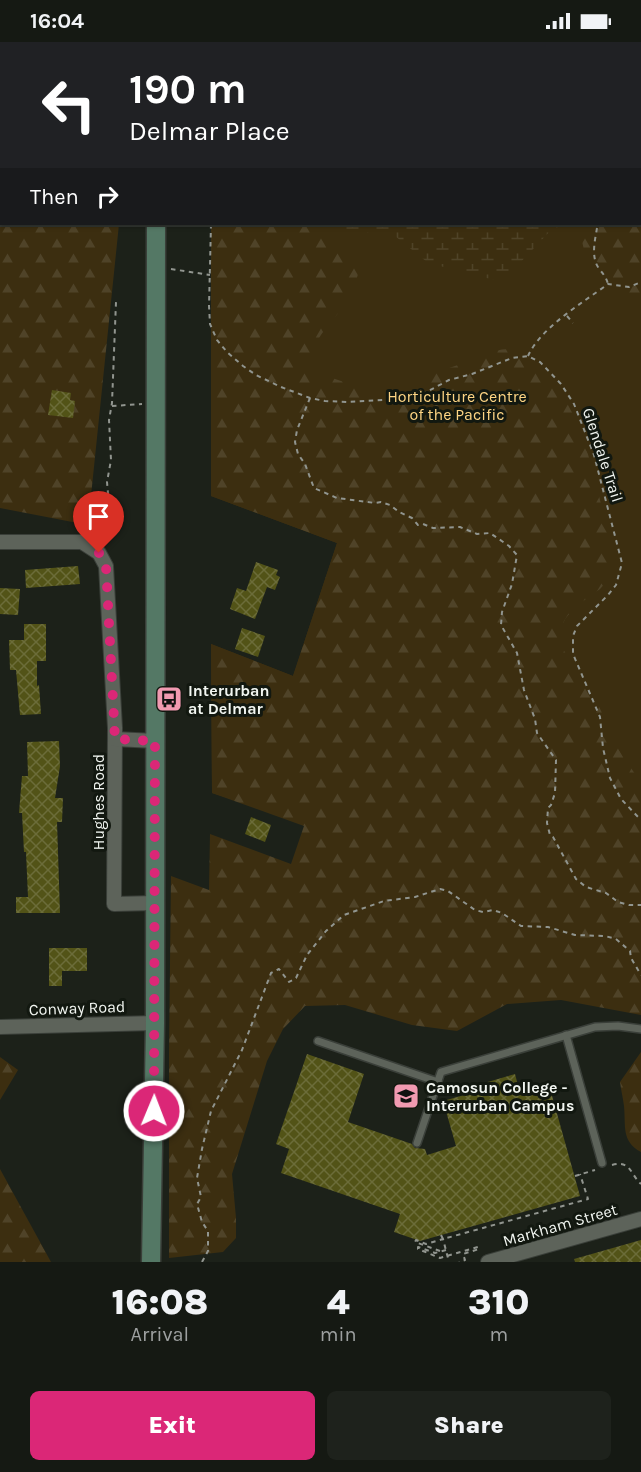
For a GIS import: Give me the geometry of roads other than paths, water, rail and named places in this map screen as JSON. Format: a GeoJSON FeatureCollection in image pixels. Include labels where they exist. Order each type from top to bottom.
{"type":"FeatureCollection","features":[{"type":"Feature","properties":{"kind":"main road"},"geometry":{"type":"LineString","coordinates":[[151,1262],[155,1023],[156,225]]}},
{"type":"Feature","properties":{"kind":"street","name":"Hughes Road"},"geometry":{"type":"LineString","coordinates":[[0,542],[82,542],[99,553],[106,566],[115,739],[114,904],[155,903]]}},
{"type":"Feature","properties":{"kind":"street"},"geometry":{"type":"LineString","coordinates":[[115,739],[155,741]]}},
{"type":"Feature","properties":{"kind":"street","name":"Conway Road"},"geometry":{"type":"LineString","coordinates":[[0,1027],[155,1023]]}},
{"type":"Feature","properties":{"kind":"street","name":"Markham Street"},"geometry":{"type":"LineString","coordinates":[[488,1262],[516,1258],[641,1219]]}},
{"type":"Feature","properties":{"kind":"lane"},"geometry":{"type":"LineString","coordinates":[[417,1143],[441,1072],[595,1027],[618,1026],[641,1029]]}},
{"type":"Feature","properties":{"kind":"lane"},"geometry":{"type":"LineString","coordinates":[[566,1035],[602,1163]]}},
{"type":"Feature","properties":{"kind":"lane"},"geometry":{"type":"LineString","coordinates":[[318,1041],[438,1082]]}},
{"type":"Feature","properties":{"kind":"place","name":"Interurban at Delmar"},"geometry":{"type":"Point","coordinates":[169,699]}},
{"type":"Feature","properties":{"kind":"place","name":"Camosun College - Interurban Campus"},"geometry":{"type":"Point","coordinates":[406,1096]}},
{"type":"Feature","properties":{"kind":"park label","name":"Horticulture Centre of the Pacific"},"geometry":{"type":"Point","coordinates":[457,405]}}]}
